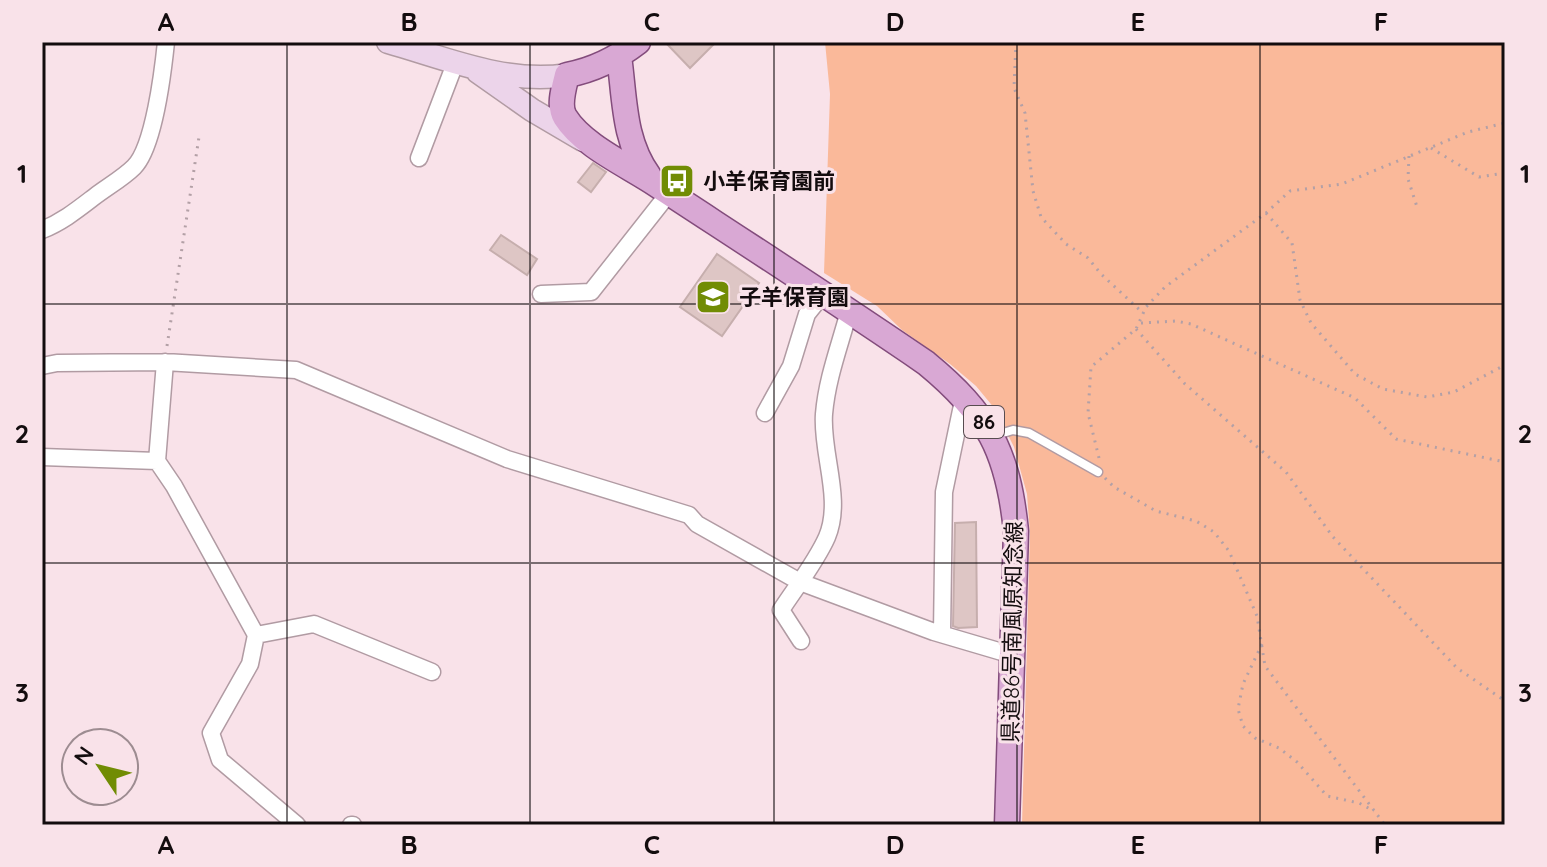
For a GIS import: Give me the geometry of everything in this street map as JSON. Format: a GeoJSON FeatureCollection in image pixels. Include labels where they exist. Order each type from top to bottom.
{"type":"FeatureCollection","features":[{"type":"Feature","properties":{"kind":"main road"},"geometry":{"type":"LineString","coordinates":[[388,42],[532,79],[567,75]]}},
{"type":"Feature","properties":{"kind":"main road","name":"県道86号南風原知念線"},"geometry":{"type":"LineString","coordinates":[[662,188],[638,160],[629,137],[629,49],[589,70],[567,75],[562,104],[565,117],[598,149],[926,363],[964,396],[993,436],[1006,469],[1015,520],[1007,825]]}},
{"type":"Feature","properties":{"kind":"main road"},"geometry":{"type":"LineString","coordinates":[[464,63],[532,110],[598,149]]}},
{"type":"Feature","properties":{"kind":"street"},"geometry":{"type":"LineString","coordinates":[[42,230],[58,223],[135,166],[146,149],[164,67],[166,42]]}},
{"type":"Feature","properties":{"kind":"street"},"geometry":{"type":"LineString","coordinates":[[419,158],[464,63]]}},
{"type":"Feature","properties":{"kind":"street"},"geometry":{"type":"LineString","coordinates":[[541,294],[591,292],[662,188]]}},
{"type":"Feature","properties":{"kind":"street"},"geometry":{"type":"LineString","coordinates":[[765,413],[791,366],[807,314],[823,294]]}},
{"type":"Feature","properties":{"kind":"street"},"geometry":{"type":"LineString","coordinates":[[801,641],[781,610],[828,535],[834,506],[826,458],[824,415],[829,377],[849,311]]}},
{"type":"Feature","properties":{"kind":"street"},"geometry":{"type":"LineString","coordinates":[[165,362],[157,461],[174,486],[256,635],[250,664],[211,733],[220,760],[297,825]]}},
{"type":"Feature","properties":{"kind":"street"},"geometry":{"type":"LineString","coordinates":[[42,366],[57,363],[165,362],[296,370],[507,459],[689,515],[697,524],[800,582],[942,634],[1012,655]]}},
{"type":"Feature","properties":{"kind":"street"},"geometry":{"type":"LineString","coordinates":[[942,634],[944,492],[964,396]]}},
{"type":"Feature","properties":{"kind":"street"},"geometry":{"type":"LineString","coordinates":[[42,457],[157,461]]}},
{"type":"Feature","properties":{"kind":"street"},"geometry":{"type":"LineString","coordinates":[[256,635],[314,624],[432,672]]}},
{"type":"Feature","properties":{"kind":"lane"},"geometry":{"type":"LineString","coordinates":[[993,436],[1013,430],[1029,433],[1098,472]]}},
{"type":"Feature","properties":{"kind":"path"},"geometry":{"type":"LineString","coordinates":[[1016,42],[1014,88],[1025,113],[1033,191],[1041,217],[1066,244],[1088,258],[1143,313]]}},
{"type":"Feature","properties":{"kind":"path"},"geometry":{"type":"LineString","coordinates":[[1385,825],[1265,666],[1257,616],[1229,551],[1214,532],[1196,521],[1156,511],[1114,487],[1098,472],[1099,455],[1088,413],[1091,367],[1136,329],[1143,313],[1165,287],[1266,213],[1290,191],[1342,184],[1468,132],[1505,123]]}},
{"type":"Feature","properties":{"kind":"path"},"geometry":{"type":"LineString","coordinates":[[165,362],[199,137]]}},
{"type":"Feature","properties":{"kind":"path"},"geometry":{"type":"LineString","coordinates":[[1431,148],[1479,177],[1505,173]]}},
{"type":"Feature","properties":{"kind":"path"},"geometry":{"type":"LineString","coordinates":[[1409,156],[1408,179],[1418,210]]}},
{"type":"Feature","properties":{"kind":"path"},"geometry":{"type":"LineString","coordinates":[[1266,213],[1292,243],[1300,300],[1311,323],[1355,374],[1383,389],[1427,397],[1454,392],[1505,365]]}},
{"type":"Feature","properties":{"kind":"path"},"geometry":{"type":"LineString","coordinates":[[1139,323],[1176,321],[1191,324],[1355,398],[1396,439],[1505,462]]}},
{"type":"Feature","properties":{"kind":"path"},"geometry":{"type":"LineString","coordinates":[[1136,329],[1185,384],[1286,472],[1333,537],[1457,668],[1505,701]]}},
{"type":"Feature","properties":{"kind":"path"},"geometry":{"type":"LineString","coordinates":[[1262,644],[1243,684],[1238,709],[1243,726],[1255,738],[1279,748],[1297,762],[1327,796],[1359,803],[1375,811]]}},
{"type":"Feature","properties":{"kind":"shaded area"},"geometry":{"type":"Polygon","coordinates":[[[825,42],[1505,42],[1505,825],[1022,825],[1030,533],[1027,494],[1014,447],[995,409],[976,386],[902,330],[877,306],[824,273],[830,94],[825,42]]]}},
{"type":"Feature","properties":{"kind":"building"},"geometry":{"type":"Polygon","coordinates":[[[665,42],[716,42],[690,68],[665,42]]]}},
{"type":"Feature","properties":{"kind":"building"},"geometry":{"type":"Polygon","coordinates":[[[593,163],[606,172],[591,192],[578,182],[593,163]]]}},
{"type":"Feature","properties":{"kind":"building"},"geometry":{"type":"Polygon","coordinates":[[[501,235],[537,259],[527,275],[490,250],[501,235]]]}},
{"type":"Feature","properties":{"kind":"building"},"geometry":{"type":"Polygon","coordinates":[[[717,254],[759,283],[722,336],[680,307],[717,254]]]}},
{"type":"Feature","properties":{"kind":"building"},"geometry":{"type":"Polygon","coordinates":[[[976,522],[977,627],[958,628],[953,626],[955,523],[976,522]]]}},
{"type":"Feature","properties":{"kind":"place","name":"小羊保育園前"},"geometry":{"type":"Point","coordinates":[677,181]}},
{"type":"Feature","properties":{"kind":"place","name":"子羊保育園"},"geometry":{"type":"Point","coordinates":[713,297]}}]}
